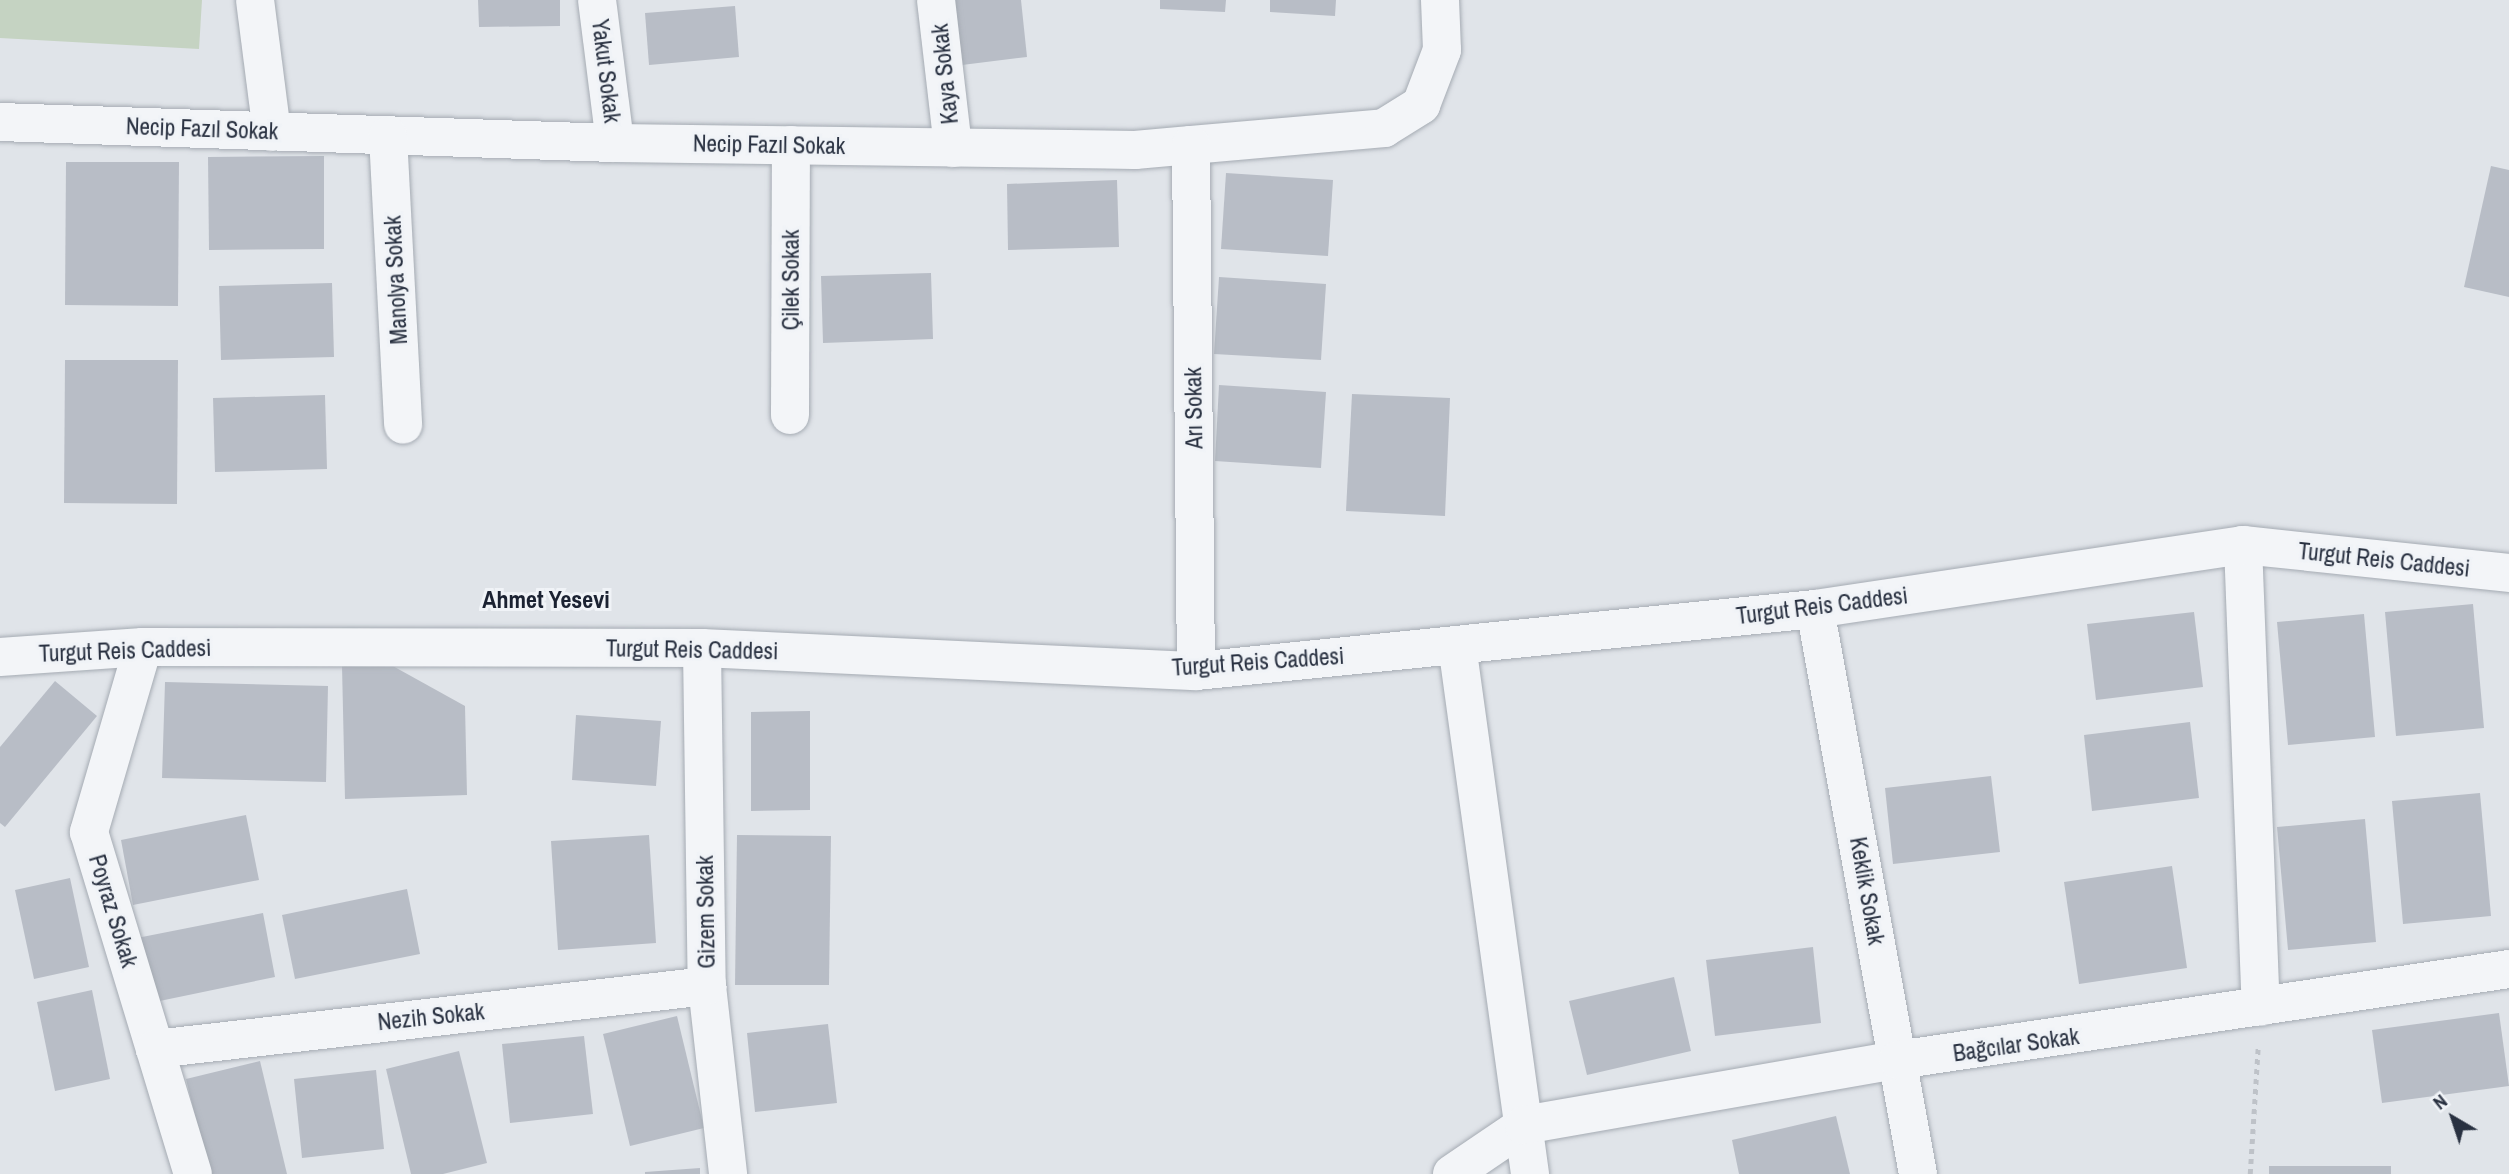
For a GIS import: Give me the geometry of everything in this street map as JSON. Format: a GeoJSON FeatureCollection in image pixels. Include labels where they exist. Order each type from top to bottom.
{"type":"FeatureCollection","features":[{"type":"Feature","properties":{"kind":"street"},"geometry":{"type":"LineString","coordinates":[[255,0],[272,132]]}},
{"type":"Feature","properties":{"kind":"street","name":"Yakut Sokak"},"geometry":{"type":"LineString","coordinates":[[597,0],[615,143]]}},
{"type":"Feature","properties":{"kind":"street","name":"Kaya Sokak"},"geometry":{"type":"LineString","coordinates":[[936,0],[953,148]]}},
{"type":"Feature","properties":{"kind":"street","name":"Necip Fazıl Sokak"},"geometry":{"type":"LineString","coordinates":[[0,122],[615,143],[953,148],[1191,145],[1384,128],[1421,105],[1442,50],[1440,0]]}},
{"type":"Feature","properties":{"kind":"street","name":"Manolya Sokak"},"geometry":{"type":"LineString","coordinates":[[388,136],[403,425]]}},
{"type":"Feature","properties":{"kind":"street","name":"Çilek Sokak"},"geometry":{"type":"LineString","coordinates":[[790,415],[791,145]]}},
{"type":"Feature","properties":{"kind":"street","name":"Arı Sokak"},"geometry":{"type":"LineString","coordinates":[[1191,145],[1196,671]]}},
{"type":"Feature","properties":{"kind":"street"},"geometry":{"type":"LineString","coordinates":[[2243,545],[2261,1007]]}},
{"type":"Feature","properties":{"kind":"street","name":"Turgut Reis Caddesi"},"geometry":{"type":"LineString","coordinates":[[0,657],[143,647],[702,648],[1196,671],[1815,609],[2243,545],[2509,573]]}},
{"type":"Feature","properties":{"kind":"street","name":"Keklik Sokak"},"geometry":{"type":"LineString","coordinates":[[1815,609],[1918,1174]]}},
{"type":"Feature","properties":{"kind":"street"},"geometry":{"type":"LineString","coordinates":[[1457,645],[1530,1174]]}},
{"type":"Feature","properties":{"kind":"street","name":"Poyraz Sokak"},"geometry":{"type":"LineString","coordinates":[[143,647],[89,832],[193,1174]]}},
{"type":"Feature","properties":{"kind":"street","name":"Gizem Sokak"},"geometry":{"type":"LineString","coordinates":[[702,648],[707,986],[728,1174]]}},
{"type":"Feature","properties":{"kind":"street","name":"Bağcılar Sokak"},"geometry":{"type":"LineString","coordinates":[[1524,1125],[1898,1060],[2509,969]]}},
{"type":"Feature","properties":{"kind":"street","name":"Nezih Sokak"},"geometry":{"type":"LineString","coordinates":[[155,1049],[707,986]]}},
{"type":"Feature","properties":{"kind":"street"},"geometry":{"type":"LineString","coordinates":[[1452,1174],[1524,1125]]}},
{"type":"Feature","properties":{"kind":"path"},"geometry":{"type":"LineString","coordinates":[[2250,1174],[2261,1007]]}},
{"type":"Feature","properties":{"kind":"green space"},"geometry":{"type":"Polygon","coordinates":[[[0,0],[202,0],[199,49],[0,38],[0,0]]]}},
{"type":"Feature","properties":{"kind":"building"},"geometry":{"type":"Polygon","coordinates":[[[478,0],[560,0],[560,26],[479,27],[478,0]]]}},
{"type":"Feature","properties":{"kind":"building"},"geometry":{"type":"Polygon","coordinates":[[[955,0],[1021,0],[1027,57],[962,65],[955,0]]]}},
{"type":"Feature","properties":{"kind":"building"},"geometry":{"type":"Polygon","coordinates":[[[1160,0],[1226,0],[1225,12],[1160,9],[1160,0]]]}},
{"type":"Feature","properties":{"kind":"building"},"geometry":{"type":"Polygon","coordinates":[[[1270,0],[1336,0],[1335,16],[1270,12],[1270,0]]]}},
{"type":"Feature","properties":{"kind":"building"},"geometry":{"type":"Polygon","coordinates":[[[735,6],[739,57],[649,65],[645,13],[735,6]]]}},
{"type":"Feature","properties":{"kind":"building"},"geometry":{"type":"Polygon","coordinates":[[[324,156],[324,249],[209,250],[208,157],[324,156]]]}},
{"type":"Feature","properties":{"kind":"building"},"geometry":{"type":"Polygon","coordinates":[[[66,162],[179,162],[178,306],[65,305],[66,162]]]}},
{"type":"Feature","properties":{"kind":"building"},"geometry":{"type":"Polygon","coordinates":[[[2491,166],[2509,170],[2509,297],[2464,287],[2491,166]]]}},
{"type":"Feature","properties":{"kind":"building"},"geometry":{"type":"Polygon","coordinates":[[[1226,173],[1333,180],[1328,256],[1221,249],[1226,173]]]}},
{"type":"Feature","properties":{"kind":"building"},"geometry":{"type":"Polygon","coordinates":[[[1117,180],[1119,247],[1008,250],[1007,184],[1117,180]]]}},
{"type":"Feature","properties":{"kind":"building"},"geometry":{"type":"Polygon","coordinates":[[[931,273],[933,339],[823,343],[821,276],[931,273]]]}},
{"type":"Feature","properties":{"kind":"building"},"geometry":{"type":"Polygon","coordinates":[[[1219,277],[1326,284],[1321,360],[1214,354],[1219,277]]]}},
{"type":"Feature","properties":{"kind":"building"},"geometry":{"type":"Polygon","coordinates":[[[332,283],[334,357],[221,360],[219,286],[332,283]]]}},
{"type":"Feature","properties":{"kind":"building"},"geometry":{"type":"Polygon","coordinates":[[[65,360],[178,360],[177,504],[64,503],[65,360]]]}},
{"type":"Feature","properties":{"kind":"building"},"geometry":{"type":"Polygon","coordinates":[[[1219,385],[1326,392],[1321,468],[1215,461],[1219,385]]]}},
{"type":"Feature","properties":{"kind":"building"},"geometry":{"type":"Polygon","coordinates":[[[1352,394],[1450,398],[1445,516],[1346,511],[1352,394]]]}},
{"type":"Feature","properties":{"kind":"building"},"geometry":{"type":"Polygon","coordinates":[[[325,395],[327,469],[215,472],[213,398],[325,395]]]}},
{"type":"Feature","properties":{"kind":"building"},"geometry":{"type":"Polygon","coordinates":[[[2473,604],[2484,728],[2396,736],[2385,612],[2473,604]]]}},
{"type":"Feature","properties":{"kind":"building"},"geometry":{"type":"Polygon","coordinates":[[[2194,612],[2203,687],[2096,700],[2087,624],[2194,612]]]}},
{"type":"Feature","properties":{"kind":"building"},"geometry":{"type":"Polygon","coordinates":[[[2364,614],[2375,737],[2288,745],[2277,622],[2364,614]]]}},
{"type":"Feature","properties":{"kind":"building"},"geometry":{"type":"Polygon","coordinates":[[[391,665],[465,706],[467,795],[345,799],[342,666],[391,665]]]}},
{"type":"Feature","properties":{"kind":"building"},"geometry":{"type":"Polygon","coordinates":[[[55,681],[97,716],[5,827],[0,823],[0,747],[55,681]]]}},
{"type":"Feature","properties":{"kind":"building"},"geometry":{"type":"Polygon","coordinates":[[[165,682],[328,686],[326,782],[162,778],[165,682]]]}},
{"type":"Feature","properties":{"kind":"building"},"geometry":{"type":"Polygon","coordinates":[[[810,711],[810,810],[751,811],[751,712],[810,711]]]}},
{"type":"Feature","properties":{"kind":"building"},"geometry":{"type":"Polygon","coordinates":[[[576,715],[661,721],[656,786],[572,780],[576,715]]]}},
{"type":"Feature","properties":{"kind":"building"},"geometry":{"type":"Polygon","coordinates":[[[2190,722],[2199,798],[2092,811],[2084,735],[2190,722]]]}},
{"type":"Feature","properties":{"kind":"building"},"geometry":{"type":"Polygon","coordinates":[[[1991,776],[2000,852],[1893,864],[1885,788],[1991,776]]]}},
{"type":"Feature","properties":{"kind":"building"},"geometry":{"type":"Polygon","coordinates":[[[2480,793],[2491,916],[2403,924],[2392,801],[2480,793]]]}},
{"type":"Feature","properties":{"kind":"building"},"geometry":{"type":"Polygon","coordinates":[[[246,815],[259,880],[133,905],[121,840],[246,815]]]}},
{"type":"Feature","properties":{"kind":"building"},"geometry":{"type":"Polygon","coordinates":[[[2365,819],[2376,942],[2288,950],[2277,827],[2365,819]]]}},
{"type":"Feature","properties":{"kind":"building"},"geometry":{"type":"Polygon","coordinates":[[[649,835],[656,943],[558,950],[551,841],[649,835]]]}},
{"type":"Feature","properties":{"kind":"building"},"geometry":{"type":"Polygon","coordinates":[[[737,835],[831,836],[829,985],[735,985],[737,835]]]}},
{"type":"Feature","properties":{"kind":"building"},"geometry":{"type":"Polygon","coordinates":[[[2172,866],[2187,968],[2079,984],[2064,882],[2172,866]]]}},
{"type":"Feature","properties":{"kind":"building"},"geometry":{"type":"Polygon","coordinates":[[[70,878],[89,967],[34,979],[15,890],[70,878]]]}},
{"type":"Feature","properties":{"kind":"building"},"geometry":{"type":"Polygon","coordinates":[[[407,889],[420,954],[295,979],[282,915],[407,889]]]}},
{"type":"Feature","properties":{"kind":"building"},"geometry":{"type":"Polygon","coordinates":[[[263,913],[275,977],[150,1003],[137,938],[263,913]]]}},
{"type":"Feature","properties":{"kind":"building"},"geometry":{"type":"Polygon","coordinates":[[[1813,947],[1821,1023],[1715,1036],[1706,960],[1813,947]]]}},
{"type":"Feature","properties":{"kind":"building"},"geometry":{"type":"Polygon","coordinates":[[[1674,977],[1691,1051],[1587,1075],[1569,1001],[1674,977]]]}},
{"type":"Feature","properties":{"kind":"building"},"geometry":{"type":"Polygon","coordinates":[[[92,990],[110,1079],[55,1091],[37,1002],[92,990]]]}},
{"type":"Feature","properties":{"kind":"building"},"geometry":{"type":"Polygon","coordinates":[[[2499,1013],[2509,1086],[2382,1103],[2372,1030],[2499,1013]]]}},
{"type":"Feature","properties":{"kind":"building"},"geometry":{"type":"Polygon","coordinates":[[[677,1016],[704,1128],[630,1146],[603,1034],[677,1016]]]}},
{"type":"Feature","properties":{"kind":"building"},"geometry":{"type":"Polygon","coordinates":[[[828,1024],[837,1103],[755,1112],[747,1033],[828,1024]]]}},
{"type":"Feature","properties":{"kind":"building"},"geometry":{"type":"Polygon","coordinates":[[[584,1036],[593,1114],[510,1123],[502,1044],[584,1036]]]}},
{"type":"Feature","properties":{"kind":"building"},"geometry":{"type":"Polygon","coordinates":[[[459,1051],[487,1163],[443,1174],[411,1174],[386,1069],[459,1051]]]}},
{"type":"Feature","properties":{"kind":"building"},"geometry":{"type":"Polygon","coordinates":[[[260,1061],[287,1174],[209,1174],[186,1079],[260,1061]]]}},
{"type":"Feature","properties":{"kind":"building"},"geometry":{"type":"Polygon","coordinates":[[[376,1070],[384,1149],[302,1158],[294,1079],[376,1070]]]}},
{"type":"Feature","properties":{"kind":"building"},"geometry":{"type":"Polygon","coordinates":[[[1836,1116],[1850,1174],[1739,1174],[1732,1140],[1836,1116]]]}},
{"type":"Feature","properties":{"kind":"building"},"geometry":{"type":"Polygon","coordinates":[[[2269,1166],[2391,1166],[2391,1174],[2269,1174],[2269,1166]]]}},
{"type":"Feature","properties":{"kind":"building"},"geometry":{"type":"Polygon","coordinates":[[[700,1168],[700,1174],[645,1174],[645,1172],[700,1168]]]}},
{"type":"Feature","properties":{"kind":"district","name":"Ahmet Yesevi"},"geometry":{"type":"Point","coordinates":[546,600]}}]}
